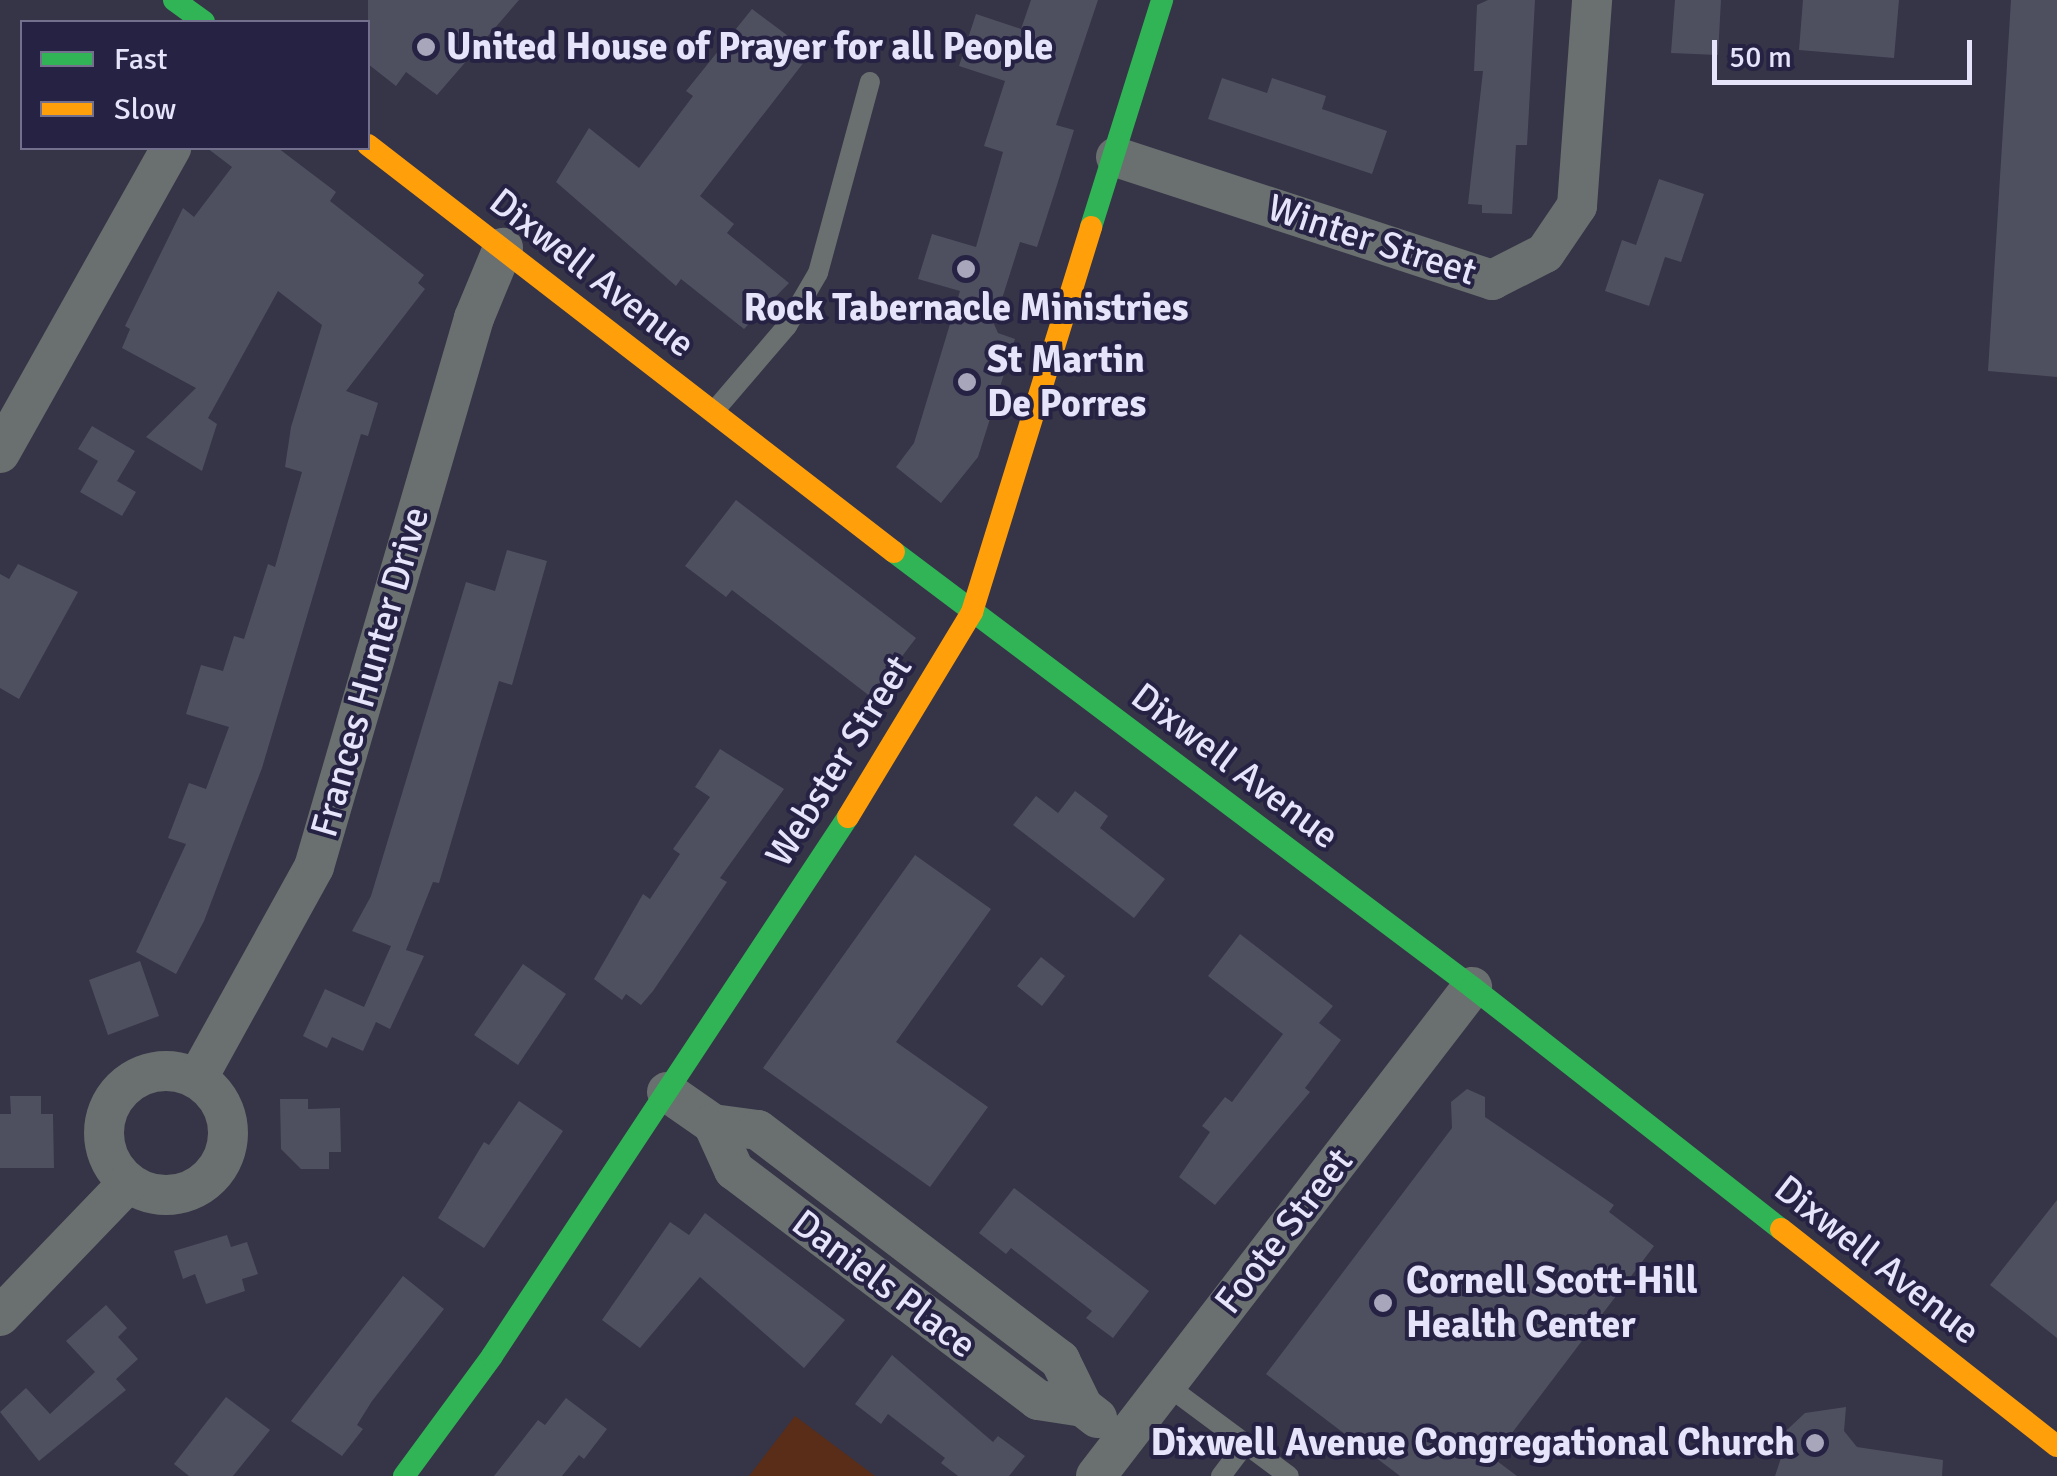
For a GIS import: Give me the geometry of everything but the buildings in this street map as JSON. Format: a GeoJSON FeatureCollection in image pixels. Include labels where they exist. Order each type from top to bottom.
{"type":"FeatureCollection","features":[{"type":"Feature","properties":{"kind":"main road"},"geometry":{"type":"LineString","coordinates":[[174,0],[201,20]]}},
{"type":"Feature","properties":{"kind":"main road","name":"Webster Street"},"geometry":{"type":"LineString","coordinates":[[404,1476],[667,1092],[858,802],[972,612],[1162,0]]}},
{"type":"Feature","properties":{"kind":"main road","name":"Dixwell Avenue"},"geometry":{"type":"LineString","coordinates":[[370,148],[972,612],[1472,987],[2057,1446]]}},
{"type":"Feature","properties":{"kind":"street","name":"Winter Street"},"geometry":{"type":"LineString","coordinates":[[1116,157],[1492,280],[1544,253],[1577,206],[1592,0]]}},
{"type":"Feature","properties":{"kind":"street"},"geometry":{"type":"LineString","coordinates":[[0,453],[171,150]]}},
{"type":"Feature","properties":{"kind":"street","name":"Frances Hunter Drive"},"geometry":{"type":"LineString","coordinates":[[197,1079],[279,941],[314,867],[474,318],[503,248]]}},
{"type":"Feature","properties":{"kind":"street","name":"Foote Street"},"geometry":{"type":"LineString","coordinates":[[1096,1476],[1472,987]]}},
{"type":"Feature","properties":{"kind":"street"},"geometry":{"type":"LineString","coordinates":[[155,1072],[197,1079],[225,1112],[228,1134],[219,1165],[186,1192],[165,1196],[128,1182],[105,1146],[111,1104],[134,1079],[155,1072]]}},
{"type":"Feature","properties":{"kind":"street","name":"Daniels Place"},"geometry":{"type":"LineString","coordinates":[[667,1092],[714,1124],[758,1130],[1060,1360],[1083,1408],[1124,1439]]}},
{"type":"Feature","properties":{"kind":"street"},"geometry":{"type":"LineString","coordinates":[[0,1316],[128,1182]]}},
{"type":"Feature","properties":{"kind":"lane"},"geometry":{"type":"LineString","coordinates":[[714,412],[787,326],[818,273],[870,82]]}},
{"type":"Feature","properties":{"kind":"lane"},"geometry":{"type":"LineString","coordinates":[[1166,1384],[1289,1476]]}},
{"type":"Feature","properties":{"kind":"lane"},"geometry":{"type":"LineString","coordinates":[[1220,1476],[1245,1444]]}},
{"type":"Feature","properties":{"kind":"shaded area"},"geometry":{"type":"Polygon","coordinates":[[[795,1416],[875,1476],[749,1476],[795,1416]]]}},
{"type":"Feature","properties":{"kind":"traffic: fast"},"geometry":{"type":"LineString","coordinates":[[174,0],[201,20]]}},
{"type":"Feature","properties":{"kind":"traffic: fast"},"geometry":{"type":"LineString","coordinates":[[1091,227],[1162,0]]}},
{"type":"Feature","properties":{"kind":"traffic: fast"},"geometry":{"type":"LineString","coordinates":[[894,552],[1472,987],[1781,1229]]}},
{"type":"Feature","properties":{"kind":"traffic: fast"},"geometry":{"type":"LineString","coordinates":[[404,1476],[492,1356],[848,817]]}},
{"type":"Feature","properties":{"kind":"traffic: slow"},"geometry":{"type":"LineString","coordinates":[[370,147],[894,552]]}},
{"type":"Feature","properties":{"kind":"traffic: slow"},"geometry":{"type":"LineString","coordinates":[[848,817],[972,612],[1091,227]]}},
{"type":"Feature","properties":{"kind":"traffic: slow"},"geometry":{"type":"LineString","coordinates":[[1781,1229],[2057,1446]]}},
{"type":"Feature","properties":{"kind":"place","name":"United House of Prayer for all People"},"geometry":{"type":"Point","coordinates":[426,47]}},
{"type":"Feature","properties":{"kind":"place","name":"Rock Tabernacle Ministries"},"geometry":{"type":"Point","coordinates":[966,269]}},
{"type":"Feature","properties":{"kind":"place","name":"St Martin De Porres"},"geometry":{"type":"Point","coordinates":[967,382]}},
{"type":"Feature","properties":{"kind":"place","name":"Cornell Scott-Hill Health Center"},"geometry":{"type":"Point","coordinates":[1383,1303]}},
{"type":"Feature","properties":{"kind":"place","name":"Dixwell Avenue Congregational Church"},"geometry":{"type":"Point","coordinates":[1815,1443]}}]}
